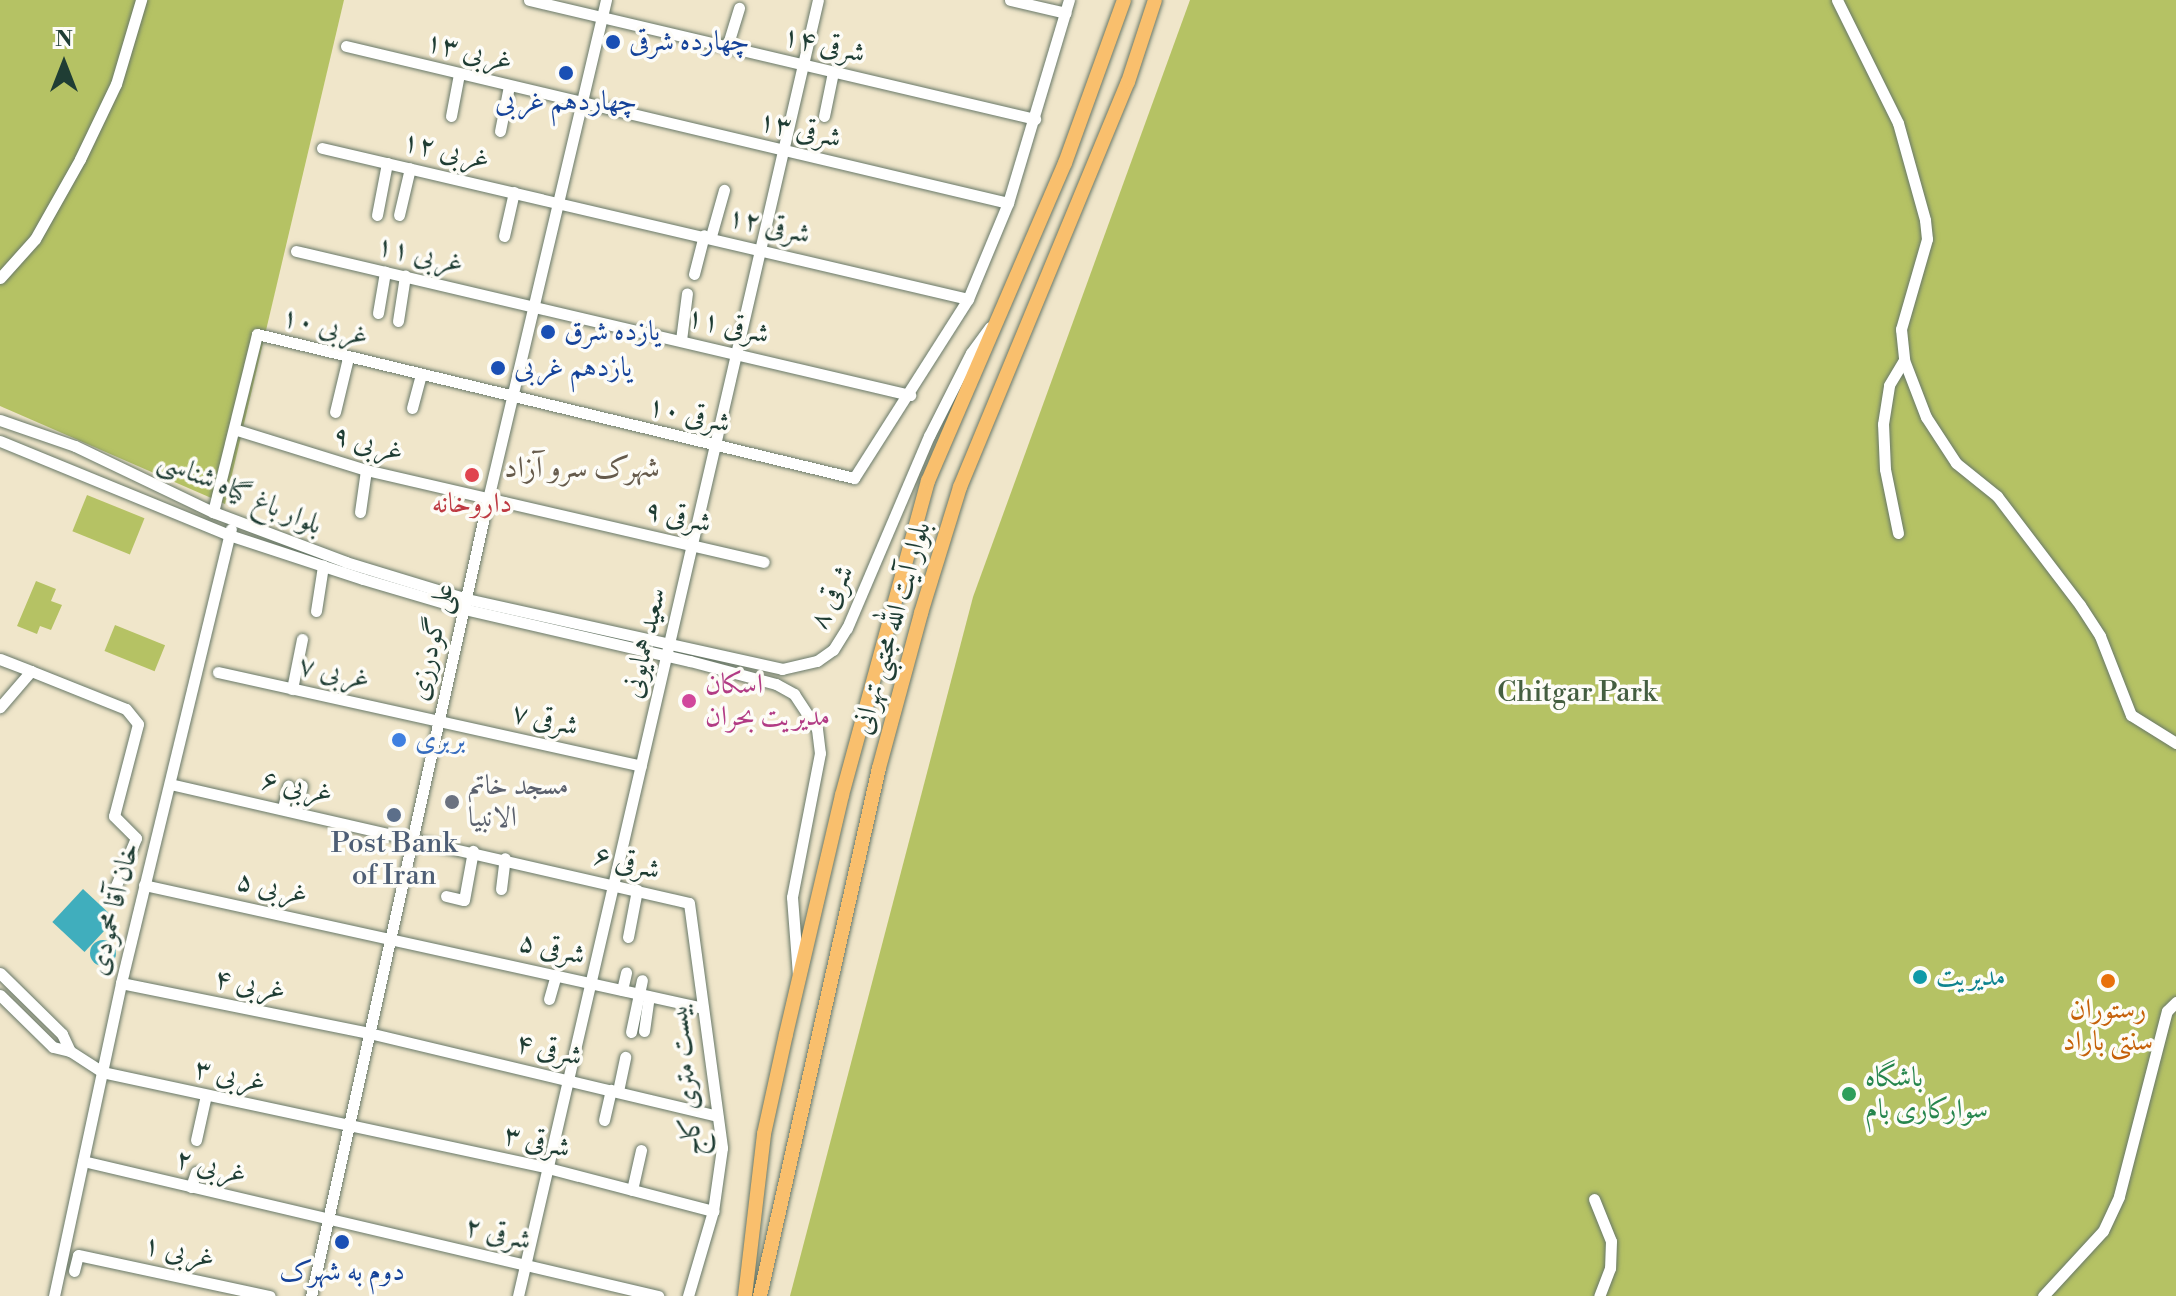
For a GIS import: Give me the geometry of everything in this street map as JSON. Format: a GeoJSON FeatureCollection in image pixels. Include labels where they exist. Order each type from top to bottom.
{"type":"FeatureCollection","features":[{"type":"Feature","properties":{"kind":"main road","name":"بلوار آیت الله مجتبی تهرانی"},"geometry":{"type":"LineString","coordinates":[[745,1296],[764,1134],[798,980],[842,795],[928,481],[1065,163],[1124,0]]}},
{"type":"Feature","properties":{"kind":"main road","name":"بلوار آیت الله مجتبی تهرانی"},"geometry":{"type":"LineString","coordinates":[[760,1296],[879,768],[921,613],[960,487],[1128,82],[1155,0]]}},
{"type":"Feature","properties":{"kind":"main road"},"geometry":{"type":"LineString","coordinates":[[1029,244],[1034,257],[1043,261],[1055,255]]}},
{"type":"Feature","properties":{"kind":"street"},"geometry":{"type":"LineString","coordinates":[[0,278],[35,239],[80,159],[116,84],[141,0]]}},
{"type":"Feature","properties":{"kind":"street","name":"۱۴ شرقی"},"geometry":{"type":"LineString","coordinates":[[529,0],[1035,119]]}},
{"type":"Feature","properties":{"kind":"street","name":"علی گودرزی"},"geometry":{"type":"LineString","coordinates":[[311,1296],[488,499],[606,0]]}},
{"type":"Feature","properties":{"kind":"street","name":"سعید همایونی"},"geometry":{"type":"LineString","coordinates":[[518,1296],[818,0]]}},
{"type":"Feature","properties":{"kind":"street"},"geometry":{"type":"LineString","coordinates":[[1010,0],[1066,13]]}},
{"type":"Feature","properties":{"kind":"street"},"geometry":{"type":"LineString","coordinates":[[910,395],[968,299],[1008,203],[1069,0]]}},
{"type":"Feature","properties":{"kind":"street"},"geometry":{"type":"LineString","coordinates":[[1837,0],[1898,123],[1925,220],[1927,239],[1903,308],[1904,360],[1939,440],[1956,463],[1997,496],[2080,605],[2100,636],[2131,715],[2142,727],[2176,743]]}},
{"type":"Feature","properties":{"kind":"street"},"geometry":{"type":"LineString","coordinates":[[727,47],[739,8]]}},
{"type":"Feature","properties":{"kind":"street","name":"۱۳ غربی"},"geometry":{"type":"LineString","coordinates":[[346,46],[582,105]]}},
{"type":"Feature","properties":{"kind":"street"},"geometry":{"type":"LineString","coordinates":[[824,116],[833,72]]}},
{"type":"Feature","properties":{"kind":"street"},"geometry":{"type":"LineString","coordinates":[[451,116],[459,74]]}},
{"type":"Feature","properties":{"kind":"street"},"geometry":{"type":"LineString","coordinates":[[500,131],[509,86]]}},
{"type":"Feature","properties":{"kind":"street","name":"۱۳ شرقی"},"geometry":{"type":"LineString","coordinates":[[582,105],[1008,203]]}},
{"type":"Feature","properties":{"kind":"street","name":"۱۲ غربی"},"geometry":{"type":"LineString","coordinates":[[322,148],[559,202]]}},
{"type":"Feature","properties":{"kind":"street"},"geometry":{"type":"LineString","coordinates":[[377,215],[387,163]]}},
{"type":"Feature","properties":{"kind":"street"},"geometry":{"type":"LineString","coordinates":[[399,215],[410,168]]}},
{"type":"Feature","properties":{"kind":"street"},"geometry":{"type":"LineString","coordinates":[[694,274],[724,190]]}},
{"type":"Feature","properties":{"kind":"street"},"geometry":{"type":"LineString","coordinates":[[504,236],[514,192]]}},
{"type":"Feature","properties":{"kind":"street","name":"۱۲ شرقی"},"geometry":{"type":"LineString","coordinates":[[559,202],[968,299]]}},
{"type":"Feature","properties":{"kind":"street","name":"۱۱ غربی"},"geometry":{"type":"LineString","coordinates":[[296,251],[535,306]]}},
{"type":"Feature","properties":{"kind":"street"},"geometry":{"type":"LineString","coordinates":[[378,313],[385,272]]}},
{"type":"Feature","properties":{"kind":"street"},"geometry":{"type":"LineString","coordinates":[[398,321],[405,276]]}},
{"type":"Feature","properties":{"kind":"street"},"geometry":{"type":"LineString","coordinates":[[681,340],[687,293]]}},
{"type":"Feature","properties":{"kind":"street","name":"۱۱ شرقی"},"geometry":{"type":"LineString","coordinates":[[535,306],[910,395]]}},
{"type":"Feature","properties":{"kind":"street","name":"۸ شرقی"},"geometry":{"type":"LineString","coordinates":[[465,604],[668,650],[782,669],[803,667],[833,650],[847,628],[929,436],[971,353],[999,314]]}},
{"type":"Feature","properties":{"kind":"street","name":"۱۰ غربی"},"geometry":{"type":"LineString","coordinates":[[213,512],[237,430],[257,334],[513,397]]}},
{"type":"Feature","properties":{"kind":"street"},"geometry":{"type":"LineString","coordinates":[[335,412],[348,358]]}},
{"type":"Feature","properties":{"kind":"street"},"geometry":{"type":"LineString","coordinates":[[1898,533],[1885,469],[1883,424],[1889,385],[1904,360]]}},
{"type":"Feature","properties":{"kind":"street"},"geometry":{"type":"LineString","coordinates":[[412,408],[421,375]]}},
{"type":"Feature","properties":{"kind":"street","name":"۱۰ شرقی"},"geometry":{"type":"LineString","coordinates":[[513,397],[854,478],[910,395]]}},
{"type":"Feature","properties":{"kind":"street","name":"بلوار باغ گیاه شناسی"},"geometry":{"type":"LineString","coordinates":[[0,420],[75,446],[213,512],[465,604]]}},
{"type":"Feature","properties":{"kind":"street","name":"۹ غربی"},"geometry":{"type":"LineString","coordinates":[[237,430],[366,470],[488,499]]}},
{"type":"Feature","properties":{"kind":"street","name":"بلوار باغ گیاه شناسی"},"geometry":{"type":"LineString","coordinates":[[0,441],[229,535],[323,566],[465,604]]}},
{"type":"Feature","properties":{"kind":"street"},"geometry":{"type":"LineString","coordinates":[[360,512],[366,470]]}},
{"type":"Feature","properties":{"kind":"street","name":"۹ شرقی"},"geometry":{"type":"LineString","coordinates":[[488,499],[763,562]]}},
{"type":"Feature","properties":{"kind":"street","name":"خان آقا محمودی"},"geometry":{"type":"LineString","coordinates":[[54,1296],[121,983],[234,520]]}},
{"type":"Feature","properties":{"kind":"street"},"geometry":{"type":"LineString","coordinates":[[316,611],[323,566]]}},
{"type":"Feature","properties":{"kind":"street"},"geometry":{"type":"LineString","coordinates":[[292,689],[302,639]]}},
{"type":"Feature","properties":{"kind":"street","name":"۸ شرقی"},"geometry":{"type":"LineString","coordinates":[[668,650],[776,684],[794,694],[817,729],[817,778],[792,897],[798,980]]}},
{"type":"Feature","properties":{"kind":"street"},"geometry":{"type":"LineString","coordinates":[[0,659],[126,709],[138,724],[114,816],[136,838],[112,895]]}},
{"type":"Feature","properties":{"kind":"street"},"geometry":{"type":"LineString","coordinates":[[0,707],[31,671]]}},
{"type":"Feature","properties":{"kind":"street","name":"۷ غربی"},"geometry":{"type":"LineString","coordinates":[[218,672],[439,721]]}},
{"type":"Feature","properties":{"kind":"street","name":"۷ شرقی"},"geometry":{"type":"LineString","coordinates":[[439,721],[641,766]]}},
{"type":"Feature","properties":{"kind":"street","name":"۶ غربی"},"geometry":{"type":"LineString","coordinates":[[170,784],[413,836]]}},
{"type":"Feature","properties":{"kind":"street"},"geometry":{"type":"LineString","coordinates":[[288,786],[290,810]]}},
{"type":"Feature","properties":{"kind":"street"},"geometry":{"type":"LineString","coordinates":[[290,810],[302,786]]}},
{"type":"Feature","properties":{"kind":"street","name":"۶ شرقی"},"geometry":{"type":"LineString","coordinates":[[413,836],[689,903]]}},
{"type":"Feature","properties":{"kind":"street"},"geometry":{"type":"LineString","coordinates":[[446,896],[464,900],[473,851]]}},
{"type":"Feature","properties":{"kind":"street"},"geometry":{"type":"LineString","coordinates":[[501,889],[505,858]]}},
{"type":"Feature","properties":{"kind":"street","name":"۵ غربی"},"geometry":{"type":"LineString","coordinates":[[144,885],[391,937]]}},
{"type":"Feature","properties":{"kind":"street"},"geometry":{"type":"LineString","coordinates":[[628,937],[637,890]]}},
{"type":"Feature","properties":{"kind":"street","name":"بیست متری کاج"},"geometry":{"type":"LineString","coordinates":[[688,1296],[713,1211],[722,1148],[689,903]]}},
{"type":"Feature","properties":{"kind":"street","name":"۵ شرقی"},"geometry":{"type":"LineString","coordinates":[[391,937],[703,1008]]}},
{"type":"Feature","properties":{"kind":"street"},"geometry":{"type":"LineString","coordinates":[[622,990],[626,972]]}},
{"type":"Feature","properties":{"kind":"street"},"geometry":{"type":"LineString","coordinates":[[0,973],[62,1034],[70,1051]]}},
{"type":"Feature","properties":{"kind":"street"},"geometry":{"type":"LineString","coordinates":[[549,999],[556,975]]}},
{"type":"Feature","properties":{"kind":"street"},"geometry":{"type":"LineString","coordinates":[[642,980],[644,1031]]}},
{"type":"Feature","properties":{"kind":"street","name":"۴ غربی"},"geometry":{"type":"LineString","coordinates":[[121,983],[369,1033]]}},
{"type":"Feature","properties":{"kind":"street"},"geometry":{"type":"LineString","coordinates":[[631,1032],[643,994]]}},
{"type":"Feature","properties":{"kind":"street"},"geometry":{"type":"LineString","coordinates":[[0,995],[53,1047],[70,1051],[102,1072]]}},
{"type":"Feature","properties":{"kind":"street"},"geometry":{"type":"LineString","coordinates":[[2043,1296],[2103,1231],[2119,1196],[2167,1011],[2176,1002]]}},
{"type":"Feature","properties":{"kind":"street","name":"۴ شرقی"},"geometry":{"type":"LineString","coordinates":[[369,1033],[717,1116]]}},
{"type":"Feature","properties":{"kind":"street"},"geometry":{"type":"LineString","coordinates":[[604,1120],[625,1057]]}},
{"type":"Feature","properties":{"kind":"street","name":"۳ غربی"},"geometry":{"type":"LineString","coordinates":[[102,1072],[349,1125]]}},
{"type":"Feature","properties":{"kind":"street"},"geometry":{"type":"LineString","coordinates":[[196,1140],[206,1095]]}},
{"type":"Feature","properties":{"kind":"street","name":"۳ شرقی"},"geometry":{"type":"LineString","coordinates":[[349,1125],[548,1168],[713,1211]]}},
{"type":"Feature","properties":{"kind":"street"},"geometry":{"type":"LineString","coordinates":[[632,1190],[641,1150]]}},
{"type":"Feature","properties":{"kind":"street","name":"۲ غربی"},"geometry":{"type":"LineString","coordinates":[[83,1161],[328,1220]]}},
{"type":"Feature","properties":{"kind":"street"},"geometry":{"type":"LineString","coordinates":[[191,1187],[196,1172]]}},
{"type":"Feature","properties":{"kind":"street"},"geometry":{"type":"LineString","coordinates":[[1594,1199],[1611,1241],[1610,1268],[1599,1296]]}},
{"type":"Feature","properties":{"kind":"street","name":"۲ شرقی"},"geometry":{"type":"LineString","coordinates":[[328,1220],[658,1296]]}},
{"type":"Feature","properties":{"kind":"street","name":"۱ غربی"},"geometry":{"type":"LineString","coordinates":[[74,1271],[78,1255],[270,1296]]}},
{"type":"Feature","properties":{"kind":"green space"},"geometry":{"type":"Polygon","coordinates":[[[0,0],[344,0],[225,504],[0,406],[0,0]]]}},
{"type":"Feature","properties":{"kind":"green space","name":"Chitgar Park"},"geometry":{"type":"Polygon","coordinates":[[[1190,0],[2176,0],[2176,1296],[790,1296],[973,597],[1190,0]]]}},
{"type":"Feature","properties":{"kind":"green space"},"geometry":{"type":"Polygon","coordinates":[[[87,495],[144,518],[130,554],[72,531],[87,495]]]}},
{"type":"Feature","properties":{"kind":"green space"},"geometry":{"type":"Polygon","coordinates":[[[36,581],[56,589],[51,601],[62,605],[51,630],[40,626],[37,634],[17,626],[36,581]]]}},
{"type":"Feature","properties":{"kind":"green space"},"geometry":{"type":"Polygon","coordinates":[[[115,625],[165,645],[155,671],[105,651],[115,625]]]}},
{"type":"Feature","properties":{"kind":"water"},"geometry":{"type":"Polygon","coordinates":[[[83,889],[115,919],[84,952],[52,922],[83,889]]]}},
{"type":"Feature","properties":{"kind":"water"},"geometry":{"type":"Polygon","coordinates":[[[103,940],[112,944],[116,953],[112,962],[103,966],[94,962],[90,953],[94,944],[103,940]]]}},
{"type":"Feature","properties":{"kind":"place","name":"چهارده شرقی"},"geometry":{"type":"Point","coordinates":[613,42]}},
{"type":"Feature","properties":{"kind":"place","name":"چهاردهم غربی"},"geometry":{"type":"Point","coordinates":[566,73]}},
{"type":"Feature","properties":{"kind":"place","name":"یازده شرق"},"geometry":{"type":"Point","coordinates":[548,332]}},
{"type":"Feature","properties":{"kind":"place","name":"یازدهم غربی"},"geometry":{"type":"Point","coordinates":[498,368]}},
{"type":"Feature","properties":{"kind":"place","name":"داروخانه"},"geometry":{"type":"Point","coordinates":[472,475]}},
{"type":"Feature","properties":{"kind":"place","name":"اسکان مدیریت بحران"},"geometry":{"type":"Point","coordinates":[689,701]}},
{"type":"Feature","properties":{"kind":"place","name":"بربری"},"geometry":{"type":"Point","coordinates":[399,740]}},
{"type":"Feature","properties":{"kind":"place","name":"مسجد خاتم الانبیا"},"geometry":{"type":"Point","coordinates":[452,802]}},
{"type":"Feature","properties":{"kind":"place","name":"Post Bank of Iran"},"geometry":{"type":"Point","coordinates":[394,815]}},
{"type":"Feature","properties":{"kind":"place","name":"مدیریت"},"geometry":{"type":"Point","coordinates":[1920,977]}},
{"type":"Feature","properties":{"kind":"place","name":"رستوران سنتی باراد"},"geometry":{"type":"Point","coordinates":[2108,981]}},
{"type":"Feature","properties":{"kind":"place","name":"باشگاه سوارکاری بام"},"geometry":{"type":"Point","coordinates":[1849,1094]}},
{"type":"Feature","properties":{"kind":"place","name":"دوم به شهرک"},"geometry":{"type":"Point","coordinates":[342,1242]}},
{"type":"Feature","properties":{"kind":"district","name":"شهرک سرو آزاد"},"geometry":{"type":"Point","coordinates":[582,468]}}]}
